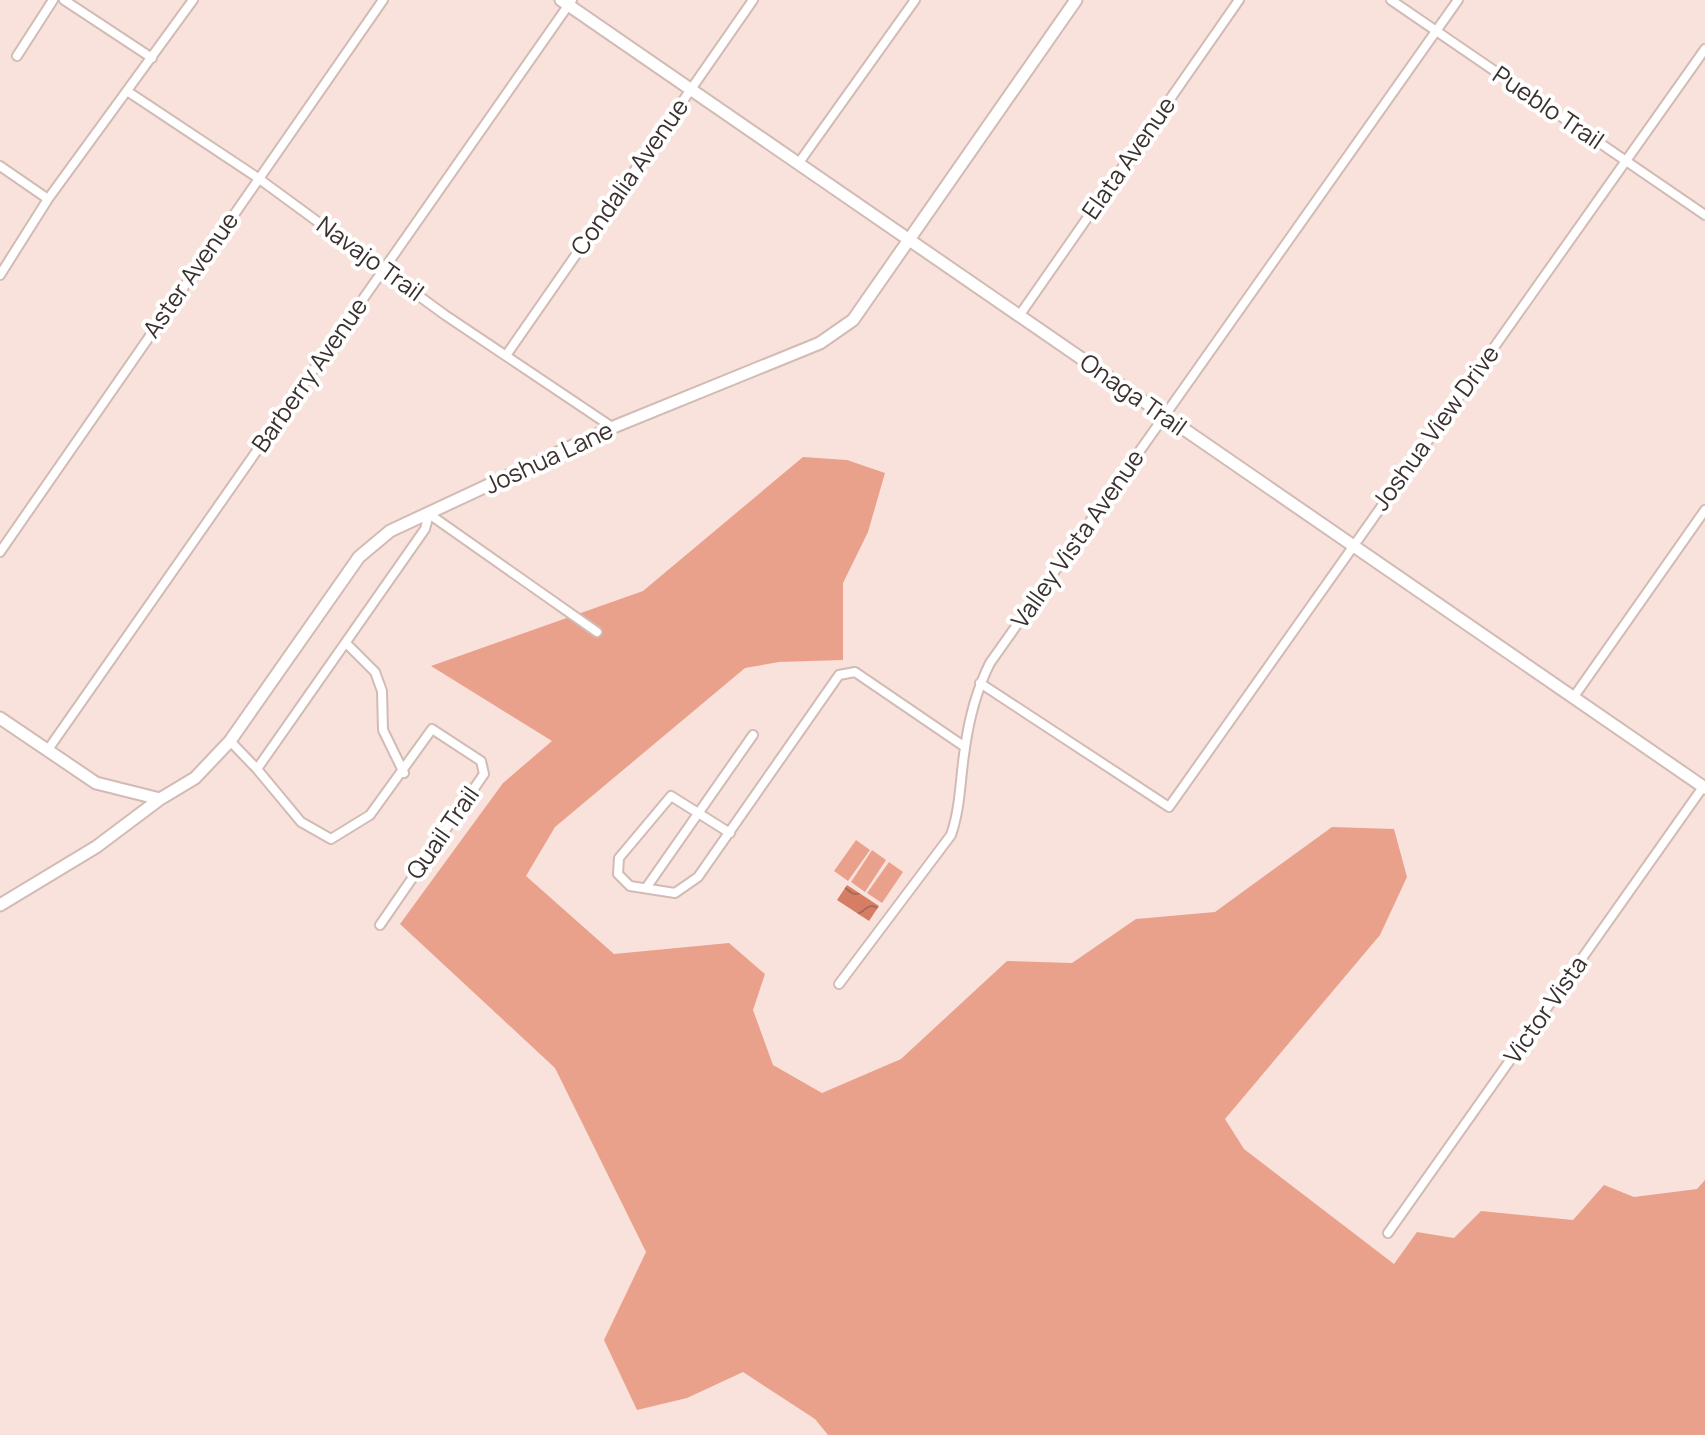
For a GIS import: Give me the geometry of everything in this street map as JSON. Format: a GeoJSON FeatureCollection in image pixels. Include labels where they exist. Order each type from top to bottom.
{"type":"FeatureCollection","features":[{"type":"Feature","properties":{"kind":"street"},"geometry":{"type":"LineString","coordinates":[[17,56],[53,0]]}},
{"type":"Feature","properties":{"kind":"street"},"geometry":{"type":"LineString","coordinates":[[64,0],[152,58]]}},
{"type":"Feature","properties":{"kind":"street"},"geometry":{"type":"LineString","coordinates":[[0,275],[48,199],[193,0]]}},
{"type":"Feature","properties":{"kind":"street","name":"Aster Avenue"},"geometry":{"type":"LineString","coordinates":[[0,552],[383,0]]}},
{"type":"Feature","properties":{"kind":"street","name":"Condalia Avenue"},"geometry":{"type":"LineString","coordinates":[[507,354],[753,0]]}},
{"type":"Feature","properties":{"kind":"street"},"geometry":{"type":"LineString","coordinates":[[798,164],[915,0]]}},
{"type":"Feature","properties":{"kind":"street","name":"Joshua Lane"},"geometry":{"type":"LineString","coordinates":[[0,905],[96,847],[160,799],[195,778],[230,741],[359,557],[390,531],[612,427],[711,390],[839,332],[853,320],[1076,0]]}},
{"type":"Feature","properties":{"kind":"street","name":"Elata Avenue"},"geometry":{"type":"LineString","coordinates":[[1019,316],[1239,0]]}},
{"type":"Feature","properties":{"kind":"street","name":"Pueblo Trail"},"geometry":{"type":"LineString","coordinates":[[1391,0],[1705,215]]}},
{"type":"Feature","properties":{"kind":"street","name":"Valley Vista Avenue"},"geometry":{"type":"LineString","coordinates":[[839,984],[951,835],[959,812],[965,747],[980,683],[990,663],[1458,0]]}},
{"type":"Feature","properties":{"kind":"street","name":"Onaga Trail"},"geometry":{"type":"LineString","coordinates":[[568,2],[1164,417],[1704,787]]}},
{"type":"Feature","properties":{"kind":"street","name":"Barberry Avenue"},"geometry":{"type":"LineString","coordinates":[[47,751],[568,2]]}},
{"type":"Feature","properties":{"kind":"street","name":"Joshua View Drive"},"geometry":{"type":"LineString","coordinates":[[980,683],[1169,807],[1705,49]]}},
{"type":"Feature","properties":{"kind":"street","name":"Navajo Trail"},"geometry":{"type":"LineString","coordinates":[[127,91],[258,178],[385,268],[445,315],[612,427]]}},
{"type":"Feature","properties":{"kind":"street"},"geometry":{"type":"LineString","coordinates":[[0,166],[48,199]]}},
{"type":"Feature","properties":{"kind":"street"},"geometry":{"type":"LineString","coordinates":[[1573,698],[1705,510]]}},
{"type":"Feature","properties":{"kind":"street"},"geometry":{"type":"LineString","coordinates":[[230,741],[257,769],[425,529],[429,514],[597,632]]}},
{"type":"Feature","properties":{"kind":"street"},"geometry":{"type":"LineString","coordinates":[[347,644],[375,672],[382,691],[383,730],[404,773]]}},
{"type":"Feature","properties":{"kind":"street"},"geometry":{"type":"LineString","coordinates":[[730,833],[671,796],[619,858],[618,874],[630,886],[675,893],[698,877],[730,833],[839,675],[847,671],[855,672],[965,747]]}},
{"type":"Feature","properties":{"kind":"street"},"geometry":{"type":"LineString","coordinates":[[0,718],[96,783],[160,799]]}},
{"type":"Feature","properties":{"kind":"street","name":"Quail Trail"},"geometry":{"type":"LineString","coordinates":[[257,769],[301,822],[331,839],[370,815],[404,773],[432,729],[481,761],[484,774],[380,925]]}},
{"type":"Feature","properties":{"kind":"street"},"geometry":{"type":"LineString","coordinates":[[646,888],[753,735]]}},
{"type":"Feature","properties":{"kind":"street","name":"Victor Vista"},"geometry":{"type":"LineString","coordinates":[[1388,1233],[1704,787]]}},
{"type":"Feature","properties":{"kind":"shaded area"},"geometry":{"type":"Polygon","coordinates":[[[803,457],[847,460],[885,473],[868,532],[843,583],[843,660],[779,662],[745,668],[555,827],[526,876],[614,954],[729,943],[765,974],[753,1010],[773,1065],[822,1093],[901,1059],[1007,961],[1072,963],[1136,919],[1215,912],[1332,827],[1394,829],[1407,877],[1380,935],[1225,1119],[1244,1149],[1394,1264],[1417,1232],[1454,1238],[1481,1211],[1573,1220],[1604,1185],[1634,1197],[1697,1189],[1705,1180],[1705,1435],[828,1435],[815,1419],[743,1372],[687,1398],[637,1410],[604,1340],[646,1252],[555,1068],[400,924],[503,783],[552,741],[431,666],[643,591],[803,457]]]}},
{"type":"Feature","properties":{"kind":"shaded area"},"geometry":{"type":"Polygon","coordinates":[[[856,840],[870,850],[848,881],[834,871],[856,840]]]}},
{"type":"Feature","properties":{"kind":"shaded area"},"geometry":{"type":"Polygon","coordinates":[[[872,850],[886,860],[865,892],[851,882],[872,850]]]}},
{"type":"Feature","properties":{"kind":"shaded area"},"geometry":{"type":"Polygon","coordinates":[[[889,862],[903,872],[882,903],[867,893],[889,862]]]}},
{"type":"Feature","properties":{"kind":"water"},"geometry":{"type":"Polygon","coordinates":[[[847,885],[879,906],[869,921],[837,900],[847,885]]]}}]}
